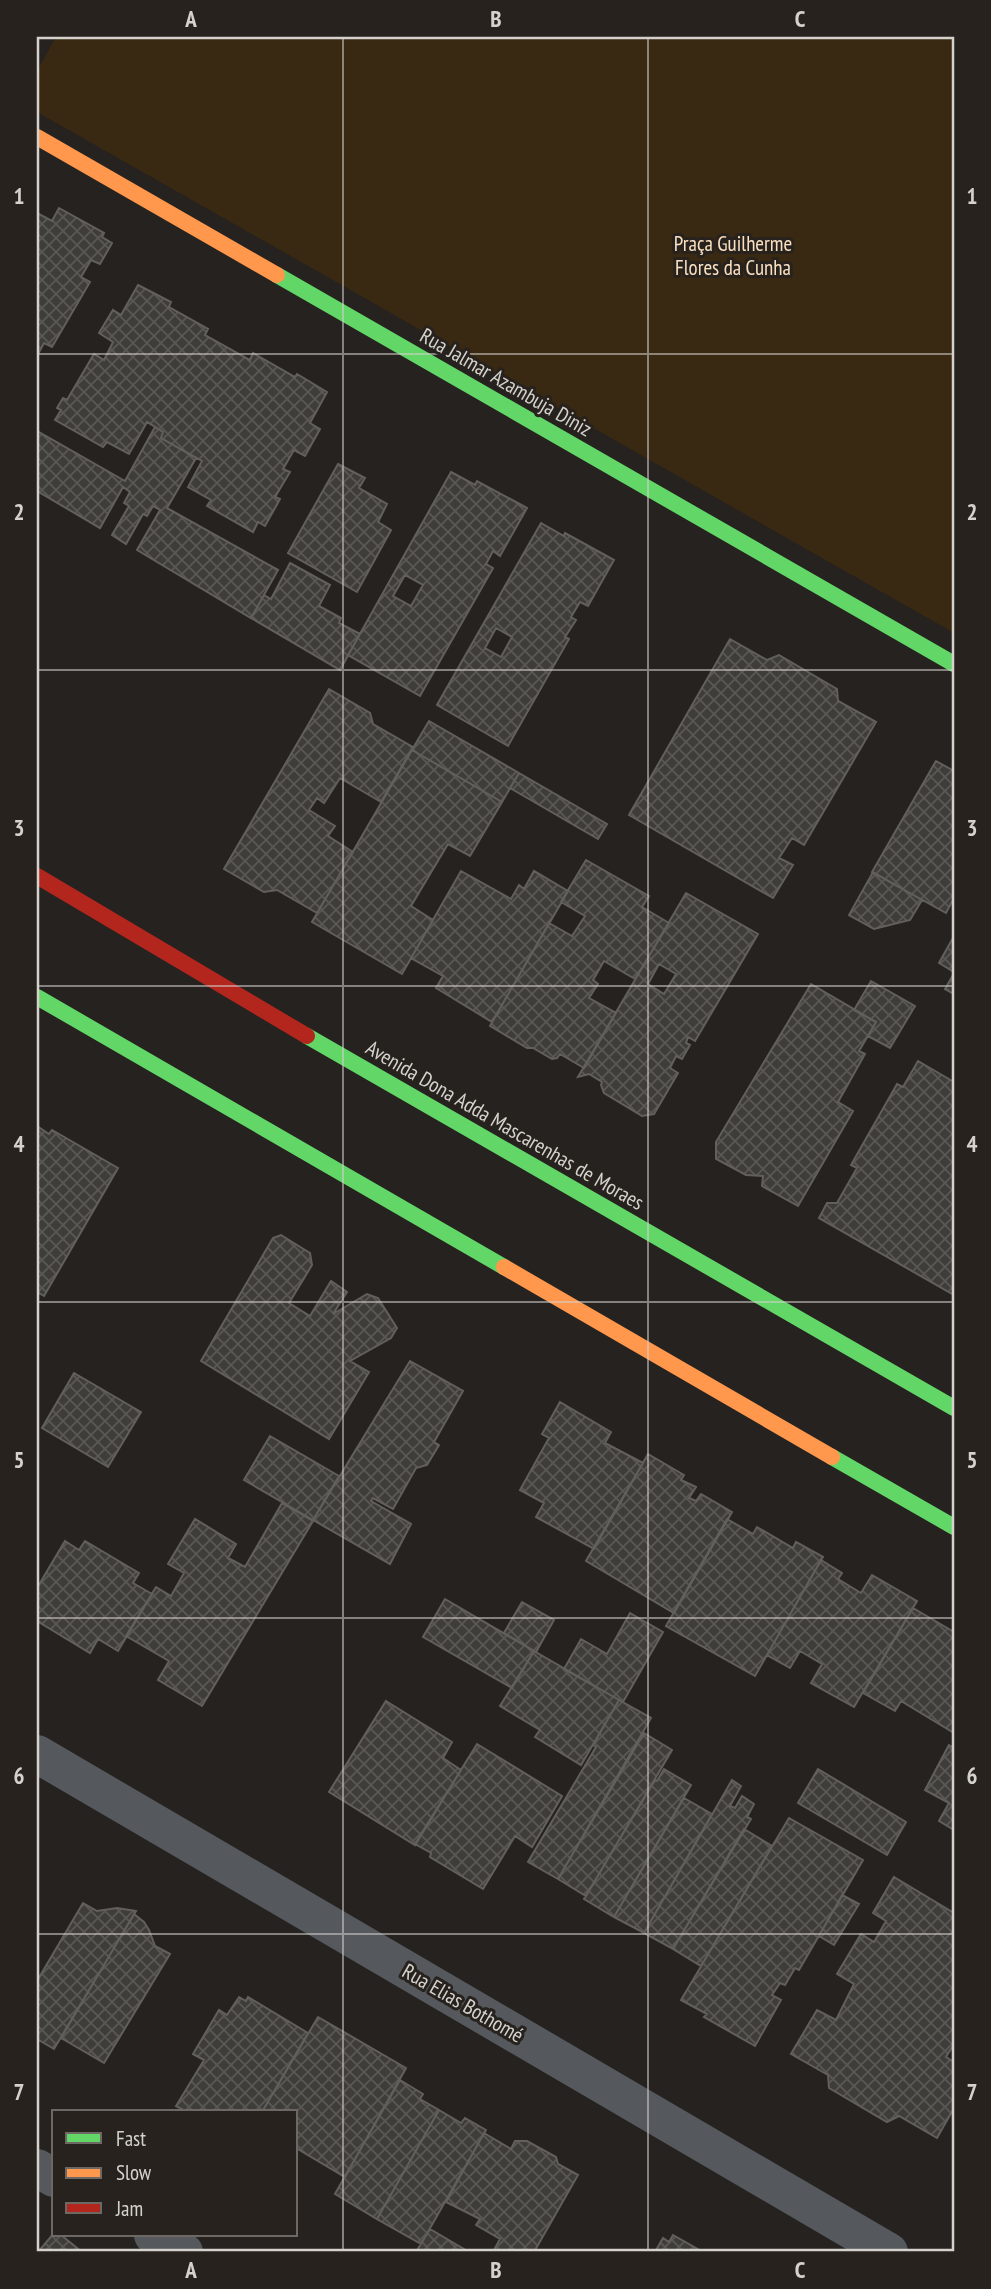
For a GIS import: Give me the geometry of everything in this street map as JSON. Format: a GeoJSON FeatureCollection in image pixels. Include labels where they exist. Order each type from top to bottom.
{"type":"FeatureCollection","features":[{"type":"Feature","properties":{"kind":"main road","name":"Rua Jalmar Azambuja Diniz"},"geometry":{"type":"LineString","coordinates":[[37,137],[954,664]]}},
{"type":"Feature","properties":{"kind":"main road","name":"Avenida Dona Adda Mascarenhas de Moraes"},"geometry":{"type":"LineString","coordinates":[[37,876],[298,1031],[954,1408]]}},
{"type":"Feature","properties":{"kind":"main road"},"geometry":{"type":"LineString","coordinates":[[37,997],[954,1527]]}},
{"type":"Feature","properties":{"kind":"street","name":"Rua Elias Bothomé"},"geometry":{"type":"LineString","coordinates":[[37,1754],[889,2252]]}},
{"type":"Feature","properties":{"kind":"street"},"geometry":{"type":"LineString","coordinates":[[155,2236],[184,2252]]}},
{"type":"Feature","properties":{"kind":"green space","name":"Praça Guilherme Flores da Cunha"},"geometry":{"type":"Polygon","coordinates":[[[56,37],[954,37],[954,633],[37,112],[37,71],[56,37]]]}},
{"type":"Feature","properties":{"kind":"building"},"geometry":{"type":"Polygon","coordinates":[[[59,208],[104,233],[102,237],[112,243],[100,264],[91,260],[81,277],[90,282],[52,347],[44,343],[37,356],[37,213],[52,221],[59,208]]]}},
{"type":"Feature","properties":{"kind":"building"},"geometry":{"type":"Polygon","coordinates":[[[138,285],[171,302],[169,307],[208,329],[205,335],[250,360],[253,353],[327,392],[310,423],[320,429],[305,456],[294,450],[283,469],[290,472],[275,497],[280,499],[265,526],[258,522],[253,532],[207,506],[211,500],[188,487],[202,461],[161,438],[163,432],[147,422],[129,454],[107,442],[103,447],[55,420],[61,410],[57,408],[63,398],[67,400],[94,354],[104,360],[113,342],[99,333],[113,310],[121,315],[138,285]]]}},
{"type":"Feature","properties":{"kind":"building"},"geometry":{"type":"Polygon","coordinates":[[[155,427],[163,432],[161,438],[196,458],[167,508],[278,570],[251,618],[137,550],[160,510],[153,506],[147,516],[143,514],[126,544],[112,535],[129,506],[124,503],[130,492],[123,487],[100,528],[37,491],[37,431],[125,481],[155,427]]]}},
{"type":"Feature","properties":{"kind":"building"},"geometry":{"type":"Polygon","coordinates":[[[338,464],[365,478],[359,488],[387,504],[378,522],[391,530],[357,592],[288,553],[338,464]]]}},
{"type":"Feature","properties":{"kind":"building"},"geometry":{"type":"Polygon","coordinates":[[[451,472],[475,485],[477,481],[527,508],[500,556],[493,551],[486,564],[493,568],[420,696],[348,655],[451,472]],[[405,575],[393,596],[411,606],[423,585],[405,575]]]}},
{"type":"Feature","properties":{"kind":"building"},"geometry":{"type":"Polygon","coordinates":[[[541,523],[614,560],[588,606],[580,602],[571,617],[576,620],[565,637],[569,639],[508,746],[437,705],[541,523]],[[496,628],[485,648],[501,657],[512,637],[496,628]]]}},
{"type":"Feature","properties":{"kind":"building"},"geometry":{"type":"Polygon","coordinates":[[[290,563],[330,585],[319,606],[341,618],[339,623],[360,634],[340,670],[251,618],[264,595],[271,599],[290,563]]]}},
{"type":"Feature","properties":{"kind":"building"},"geometry":{"type":"Polygon","coordinates":[[[730,639],[767,660],[779,655],[837,689],[838,701],[876,722],[804,845],[792,838],[779,858],[793,865],[773,898],[629,815],[730,639]]]}},
{"type":"Feature","properties":{"kind":"building"},"geometry":{"type":"Polygon","coordinates":[[[329,689],[370,713],[373,724],[413,747],[381,802],[340,778],[324,803],[317,798],[309,810],[335,826],[328,836],[353,852],[317,913],[277,890],[264,892],[224,869],[329,689]]]}},
{"type":"Feature","properties":{"kind":"building"},"geometry":{"type":"Polygon","coordinates":[[[429,721],[519,773],[502,802],[412,750],[429,721]]]}},
{"type":"Feature","properties":{"kind":"building"},"geometry":{"type":"Polygon","coordinates":[[[412,750],[502,802],[470,856],[448,844],[411,906],[433,920],[402,974],[312,922],[412,750]]]}},
{"type":"Feature","properties":{"kind":"building"},"geometry":{"type":"Polygon","coordinates":[[[936,761],[954,771],[954,898],[946,913],[872,872],[936,761]]]}},
{"type":"Feature","properties":{"kind":"building"},"geometry":{"type":"Polygon","coordinates":[[[519,773],[607,824],[598,839],[510,788],[519,773]]]}},
{"type":"Feature","properties":{"kind":"building"},"geometry":{"type":"Polygon","coordinates":[[[586,860],[649,896],[642,907],[669,923],[635,979],[604,961],[593,980],[598,984],[589,998],[616,1013],[584,1068],[560,1054],[552,1059],[533,1048],[527,1048],[490,1026],[549,923],[572,936],[585,916],[561,902],[586,860]]]}},
{"type":"Feature","properties":{"kind":"building"},"geometry":{"type":"Polygon","coordinates":[[[461,871],[511,899],[519,885],[524,889],[534,871],[568,891],[492,1022],[436,988],[443,976],[411,958],[461,871]]]}},
{"type":"Feature","properties":{"kind":"building"},"geometry":{"type":"Polygon","coordinates":[[[873,872],[922,900],[910,920],[874,929],[849,915],[873,872]]]}},
{"type":"Feature","properties":{"kind":"building"},"geometry":{"type":"Polygon","coordinates":[[[686,893],[758,934],[695,1041],[688,1037],[686,1043],[690,1045],[682,1059],[676,1056],[670,1068],[678,1073],[654,1114],[642,1116],[604,1093],[602,1082],[589,1074],[578,1077],[686,893]],[[659,964],[648,984],[664,994],[676,974],[659,964]]]}},
{"type":"Feature","properties":{"kind":"building"},"geometry":{"type":"Polygon","coordinates":[[[954,936],[954,972],[939,963],[954,936]]]}},
{"type":"Feature","properties":{"kind":"building"},"geometry":{"type":"Polygon","coordinates":[[[954,973],[954,994],[945,989],[954,973]]]}},
{"type":"Feature","properties":{"kind":"building"},"geometry":{"type":"Polygon","coordinates":[[[871,981],[915,1006],[890,1048],[868,1036],[876,1022],[854,1010],[871,981]]]}},
{"type":"Feature","properties":{"kind":"building"},"geometry":{"type":"Polygon","coordinates":[[[811,984],[876,1022],[859,1051],[865,1054],[838,1102],[853,1111],[798,1206],[762,1186],[763,1176],[746,1175],[716,1159],[716,1142],[811,984]]]}},
{"type":"Feature","properties":{"kind":"building"},"geometry":{"type":"Polygon","coordinates":[[[918,1061],[954,1082],[954,1295],[819,1218],[827,1203],[837,1203],[857,1168],[851,1165],[897,1084],[903,1087],[918,1061]]]}},
{"type":"Feature","properties":{"kind":"building"},"geometry":{"type":"Polygon","coordinates":[[[37,1126],[49,1134],[52,1130],[118,1168],[44,1296],[37,1292],[37,1126]]]}},
{"type":"Feature","properties":{"kind":"building"},"geometry":{"type":"Polygon","coordinates":[[[281,1235],[310,1253],[312,1265],[289,1303],[310,1316],[331,1281],[347,1292],[333,1314],[367,1294],[378,1298],[397,1328],[391,1338],[350,1361],[369,1372],[329,1439],[201,1361],[273,1238],[281,1235]]]}},
{"type":"Feature","properties":{"kind":"building"},"geometry":{"type":"Polygon","coordinates":[[[410,1361],[463,1391],[434,1442],[439,1445],[427,1465],[416,1468],[393,1509],[373,1498],[371,1501],[411,1524],[390,1564],[313,1520],[410,1361]]]}},
{"type":"Feature","properties":{"kind":"building"},"geometry":{"type":"Polygon","coordinates":[[[74,1373],[141,1412],[108,1467],[42,1428],[74,1373]]]}},
{"type":"Feature","properties":{"kind":"building"},"geometry":{"type":"Polygon","coordinates":[[[560,1402],[611,1432],[605,1443],[643,1463],[594,1549],[536,1517],[544,1503],[520,1490],[549,1438],[542,1434],[560,1402]]]}},
{"type":"Feature","properties":{"kind":"building"},"geometry":{"type":"Polygon","coordinates":[[[270,1436],[339,1476],[313,1520],[244,1480],[270,1436]]]}},
{"type":"Feature","properties":{"kind":"building"},"geometry":{"type":"Polygon","coordinates":[[[648,1454],[684,1475],[681,1480],[696,1487],[689,1498],[696,1501],[701,1494],[732,1512],[674,1613],[586,1561],[648,1454]]]}},
{"type":"Feature","properties":{"kind":"building"},"geometry":{"type":"Polygon","coordinates":[[[282,1503],[313,1521],[202,1706],[158,1680],[169,1661],[126,1636],[156,1587],[171,1596],[184,1573],[168,1564],[195,1519],[236,1544],[228,1558],[245,1567],[282,1503]]]}},
{"type":"Feature","properties":{"kind":"building"},"geometry":{"type":"Polygon","coordinates":[[[727,1519],[753,1534],[757,1527],[793,1548],[796,1542],[823,1557],[755,1676],[666,1626],[727,1519]]]}},
{"type":"Feature","properties":{"kind":"building"},"geometry":{"type":"Polygon","coordinates":[[[65,1541],[79,1550],[85,1541],[139,1573],[133,1583],[152,1594],[118,1651],[98,1639],[90,1653],[37,1621],[37,1588],[65,1541]]]}},
{"type":"Feature","properties":{"kind":"building"},"geometry":{"type":"Polygon","coordinates":[[[821,1560],[842,1573],[838,1579],[861,1593],[872,1575],[917,1601],[854,1707],[811,1683],[822,1664],[800,1651],[790,1668],[767,1655],[821,1560]]]}},
{"type":"Feature","properties":{"kind":"building"},"geometry":{"type":"Polygon","coordinates":[[[445,1599],[534,1651],[512,1688],[423,1637],[445,1599]]]}},
{"type":"Feature","properties":{"kind":"building"},"geometry":{"type":"Polygon","coordinates":[[[522,1602],[554,1620],[536,1652],[504,1633],[522,1602]]]}},
{"type":"Feature","properties":{"kind":"building"},"geometry":{"type":"Polygon","coordinates":[[[913,1608],[954,1632],[954,1733],[901,1701],[895,1711],[863,1693],[913,1608]]]}},
{"type":"Feature","properties":{"kind":"building"},"geometry":{"type":"Polygon","coordinates":[[[630,1613],[663,1632],[623,1702],[564,1669],[581,1639],[607,1654],[630,1613]]]}},
{"type":"Feature","properties":{"kind":"building"},"geometry":{"type":"Polygon","coordinates":[[[534,1651],[619,1700],[581,1765],[535,1737],[540,1730],[500,1706],[534,1651]]]}},
{"type":"Feature","properties":{"kind":"building"},"geometry":{"type":"Polygon","coordinates":[[[619,1700],[651,1718],[558,1879],[528,1862],[596,1747],[593,1745],[619,1700]]]}},
{"type":"Feature","properties":{"kind":"building"},"geometry":{"type":"Polygon","coordinates":[[[386,1701],[452,1742],[443,1758],[461,1770],[415,1845],[329,1792],[386,1701]]]}},
{"type":"Feature","properties":{"kind":"building"},"geometry":{"type":"Polygon","coordinates":[[[644,1733],[672,1750],[586,1896],[558,1879],[644,1733]]]}},
{"type":"Feature","properties":{"kind":"building"},"geometry":{"type":"Polygon","coordinates":[[[477,1744],[562,1796],[532,1847],[515,1836],[483,1889],[430,1857],[431,1853],[415,1844],[477,1744]]]}},
{"type":"Feature","properties":{"kind":"building"},"geometry":{"type":"Polygon","coordinates":[[[949,1745],[954,1748],[954,1830],[939,1821],[949,1803],[925,1790],[949,1745]]]}},
{"type":"Feature","properties":{"kind":"building"},"geometry":{"type":"Polygon","coordinates":[[[664,1769],[691,1785],[614,1917],[584,1899],[664,1769]]]}},
{"type":"Feature","properties":{"kind":"building"},"geometry":{"type":"Polygon","coordinates":[[[818,1769],[906,1822],[887,1855],[798,1803],[818,1769]]]}},
{"type":"Feature","properties":{"kind":"building"},"geometry":{"type":"Polygon","coordinates":[[[732,1780],[741,1786],[730,1806],[735,1808],[742,1796],[754,1804],[747,1817],[751,1819],[673,1949],[644,1933],[732,1780]]]}},
{"type":"Feature","properties":{"kind":"building"},"geometry":{"type":"Polygon","coordinates":[[[684,1798],[712,1814],[644,1933],[614,1917],[684,1798]]]}},
{"type":"Feature","properties":{"kind":"building"},"geometry":{"type":"Polygon","coordinates":[[[789,1818],[863,1860],[799,1970],[795,1968],[785,1985],[780,1983],[772,1995],[781,2000],[755,2046],[704,2017],[707,2014],[681,2000],[789,1818]]]}},
{"type":"Feature","properties":{"kind":"building"},"geometry":{"type":"Polygon","coordinates":[[[744,1829],[772,1846],[701,1966],[673,1949],[744,1829]]]}},
{"type":"Feature","properties":{"kind":"building"},"geometry":{"type":"Polygon","coordinates":[[[894,1877],[954,1913],[954,2044],[946,2057],[954,2062],[954,2108],[937,2138],[899,2116],[887,2122],[829,2088],[828,2075],[791,2054],[817,2010],[836,2020],[854,1984],[837,1974],[861,1934],[874,1942],[886,1921],[873,1913],[894,1877]]]}},
{"type":"Feature","properties":{"kind":"building"},"geometry":{"type":"Polygon","coordinates":[[[842,1895],[859,1904],[834,1945],[819,1936],[842,1895]]]}},
{"type":"Feature","properties":{"kind":"building"},"geometry":{"type":"Polygon","coordinates":[[[83,1903],[97,1911],[117,1908],[136,1911],[54,2049],[37,2039],[37,1981],[83,1903]]]}},
{"type":"Feature","properties":{"kind":"building"},"geometry":{"type":"Polygon","coordinates":[[[134,1914],[144,1922],[155,1946],[170,1954],[104,2063],[61,2038],[134,1914]]]}},
{"type":"Feature","properties":{"kind":"building"},"geometry":{"type":"Polygon","coordinates":[[[239,1997],[246,2001],[248,1997],[308,2033],[263,2110],[183,2110],[176,2106],[204,2060],[193,2054],[219,2010],[227,2015],[239,1997]]]}},
{"type":"Feature","properties":{"kind":"building"},"geometry":{"type":"Polygon","coordinates":[[[318,2017],[406,2068],[345,2177],[298,2149],[298,2110],[263,2110],[318,2017]]]}},
{"type":"Feature","properties":{"kind":"building"},"geometry":{"type":"Polygon","coordinates":[[[400,2080],[423,2094],[420,2099],[439,2110],[377,2219],[335,2194],[400,2080]]]}},
{"type":"Feature","properties":{"kind":"building"},"geometry":{"type":"Polygon","coordinates":[[[439,2110],[461,2123],[465,2118],[486,2130],[421,2244],[377,2219],[439,2110]]]}},
{"type":"Feature","properties":{"kind":"building"},"geometry":{"type":"Polygon","coordinates":[[[484,2133],[511,2149],[515,2141],[527,2141],[556,2157],[558,2164],[578,2175],[534,2252],[493,2252],[500,2239],[476,2225],[480,2219],[446,2202],[484,2133]]]}},
{"type":"Feature","properties":{"kind":"building"},"geometry":{"type":"Polygon","coordinates":[[[430,2229],[469,2252],[416,2252],[430,2229]]]}},
{"type":"Feature","properties":{"kind":"building"},"geometry":{"type":"Polygon","coordinates":[[[52,2235],[62,2236],[82,2252],[38,2252],[52,2235]]]}},
{"type":"Feature","properties":{"kind":"building"},"geometry":{"type":"Polygon","coordinates":[[[673,2235],[703,2252],[655,2252],[663,2238],[669,2242],[673,2235]]]}},
{"type":"Feature","properties":{"kind":"traffic: fast"},"geometry":{"type":"LineString","coordinates":[[277,275],[954,664]]}},
{"type":"Feature","properties":{"kind":"traffic: fast"},"geometry":{"type":"LineString","coordinates":[[37,997],[504,1267]]}},
{"type":"Feature","properties":{"kind":"traffic: fast"},"geometry":{"type":"LineString","coordinates":[[307,1036],[954,1408]]}},
{"type":"Feature","properties":{"kind":"traffic: fast"},"geometry":{"type":"LineString","coordinates":[[832,1457],[954,1527]]}},
{"type":"Feature","properties":{"kind":"traffic: slow"},"geometry":{"type":"LineString","coordinates":[[37,137],[277,275]]}},
{"type":"Feature","properties":{"kind":"traffic: slow"},"geometry":{"type":"LineString","coordinates":[[504,1267],[832,1457]]}},
{"type":"Feature","properties":{"kind":"traffic: jam"},"geometry":{"type":"LineString","coordinates":[[37,876],[307,1036]]}}]}
